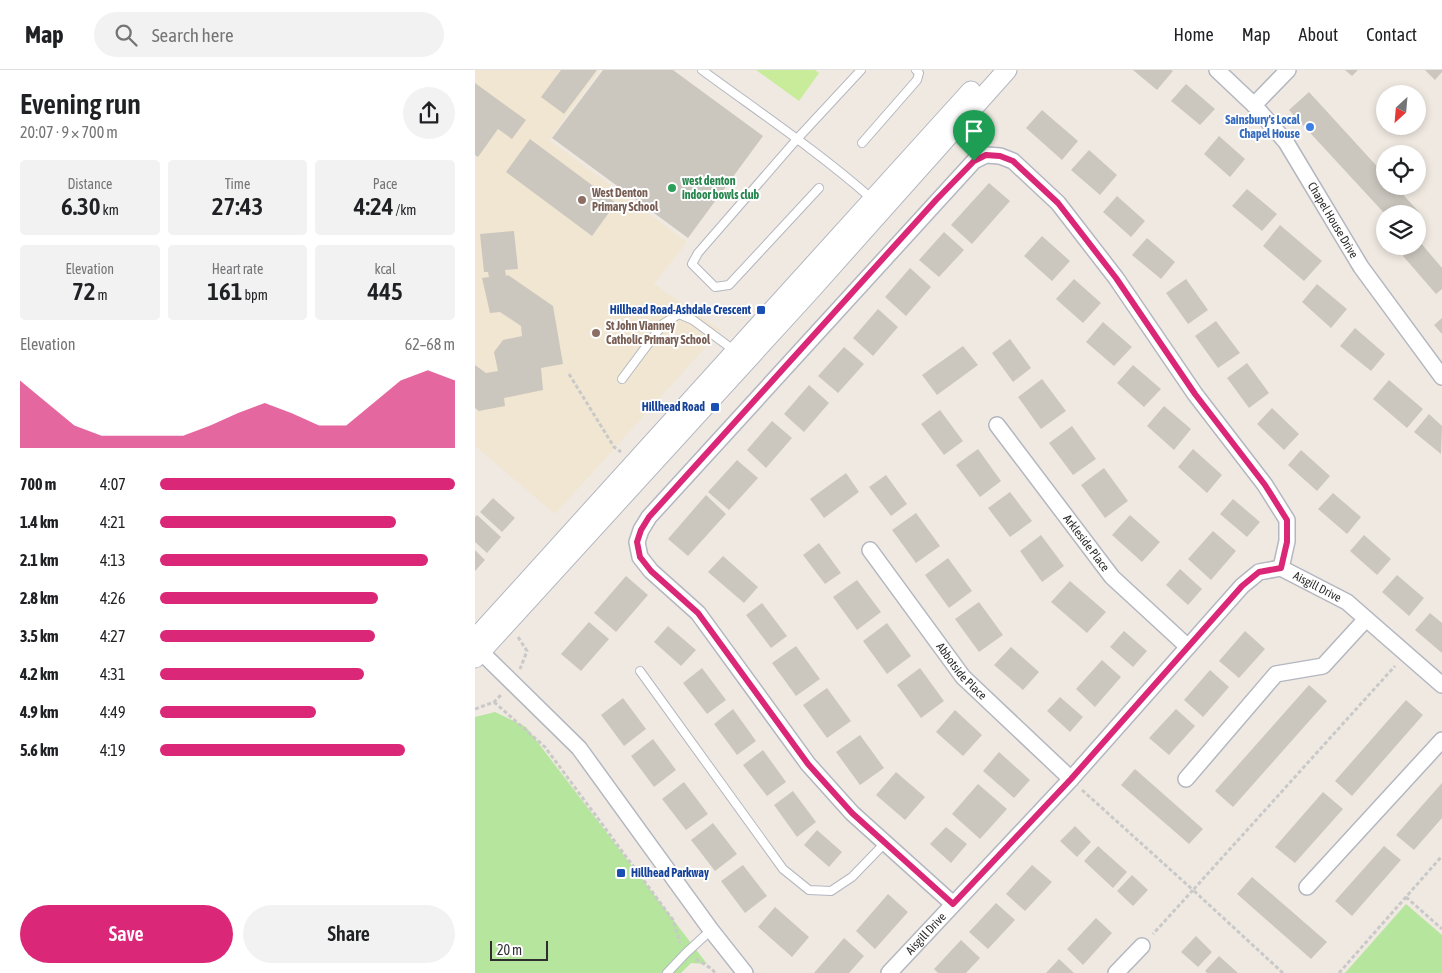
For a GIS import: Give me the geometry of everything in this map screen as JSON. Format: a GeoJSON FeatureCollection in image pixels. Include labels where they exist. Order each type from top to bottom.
{"type":"FeatureCollection","features":[{"type":"Feature","properties":{"kind":"street"},"geometry":{"type":"LineString","coordinates":[[477,649],[877,204],[990,70]]}},
{"type":"Feature","properties":{"kind":"street"},"geometry":{"type":"LineString","coordinates":[[477,649],[634,464],[735,352],[1007,70]]}},
{"type":"Feature","properties":{"kind":"street","name":"Chapel House Drive"},"geometry":{"type":"LineString","coordinates":[[1217,70],[1254,105],[1286,142],[1361,267],[1442,377]]}},
{"type":"Feature","properties":{"kind":"street"},"geometry":{"type":"LineString","coordinates":[[1254,105],[1288,70]]}},
{"type":"Feature","properties":{"kind":"street"},"geometry":{"type":"LineString","coordinates":[[953,904],[852,813],[808,764],[698,613],[651,571],[640,557],[637,542],[641,530],[649,517],[974,161],[986,155],[1000,156],[1013,161],[1058,203],[1116,278],[1195,394],[1265,485],[1287,520],[1287,542],[1281,568]]}},
{"type":"Feature","properties":{"kind":"street","name":"Arkleside Place"},"geometry":{"type":"LineString","coordinates":[[997,425],[1112,577],[1188,647]]}},
{"type":"Feature","properties":{"kind":"street","name":"Abbotside Place"},"geometry":{"type":"LineString","coordinates":[[871,550],[963,677],[1071,779]]}},
{"type":"Feature","properties":{"kind":"street","name":"Aisgill Drive"},"geometry":{"type":"LineString","coordinates":[[889,973],[1071,779],[1242,586],[1259,572],[1281,568],[1347,602],[1442,685]]}},
{"type":"Feature","properties":{"kind":"street"},"geometry":{"type":"LineString","coordinates":[[1186,779],[1276,674],[1323,666],[1366,619]]}},
{"type":"Feature","properties":{"kind":"street"},"geometry":{"type":"LineString","coordinates":[[477,649],[579,748],[711,930],[745,973]]}},
{"type":"Feature","properties":{"kind":"street"},"geometry":{"type":"LineString","coordinates":[[1307,887],[1442,740]]}},
{"type":"Feature","properties":{"kind":"street"},"geometry":{"type":"LineString","coordinates":[[1116,973],[1142,946]]}},
{"type":"Feature","properties":{"kind":"lane"},"geometry":{"type":"LineString","coordinates":[[701,70],[797,139],[844,175],[877,204]]}},
{"type":"Feature","properties":{"kind":"lane"},"geometry":{"type":"LineString","coordinates":[[819,188],[729,285],[715,287],[692,264],[698,253],[797,139],[861,70]]}},
{"type":"Feature","properties":{"kind":"lane"},"geometry":{"type":"LineString","coordinates":[[862,143],[917,80],[919,73],[916,70]]}},
{"type":"Feature","properties":{"kind":"lane"},"geometry":{"type":"LineString","coordinates":[[622,379],[663,324],[679,314],[693,320],[735,352]]}},
{"type":"Feature","properties":{"kind":"lane"},"geometry":{"type":"LineString","coordinates":[[640,671],[783,869],[809,890],[831,891],[852,877],[885,843]]}},
{"type":"Feature","properties":{"kind":"lane"},"geometry":{"type":"LineString","coordinates":[[667,973],[711,930]]}},
{"type":"Feature","properties":{"kind":"path"},"geometry":{"type":"LineString","coordinates":[[569,374],[615,447],[634,464]]}},
{"type":"Feature","properties":{"kind":"path"},"geometry":{"type":"LineString","coordinates":[[1142,946],[1406,654]]}},
{"type":"Feature","properties":{"kind":"path"},"geometry":{"type":"LineString","coordinates":[[494,702],[545,747],[673,920],[681,947],[686,953],[712,969],[715,973]]}},
{"type":"Feature","properties":{"kind":"path"},"geometry":{"type":"LineString","coordinates":[[1071,779],[1283,973]]}},
{"type":"Feature","properties":{"kind":"path"},"geometry":{"type":"LineString","coordinates":[[1339,973],[1442,856]]}},
{"type":"Feature","properties":{"kind":"path"},"geometry":{"type":"LineString","coordinates":[[1406,897],[1442,930]]}},
{"type":"Feature","properties":{"kind":"shaded area","name":"St John Vianney Catholic Primary School"},"geometry":{"type":"Polygon","coordinates":[[[475,70],[600,70],[549,140],[687,242],[654,284],[721,330],[555,514],[475,446],[475,70]]]}},
{"type":"Feature","properties":{"kind":"green space"},"geometry":{"type":"Polygon","coordinates":[[[756,70],[815,70],[819,73],[799,101],[756,70]]]}},
{"type":"Feature","properties":{"kind":"green space"},"geometry":{"type":"Polygon","coordinates":[[[495,712],[526,727],[707,964],[691,963],[681,973],[475,973],[475,717],[495,712]]]}},
{"type":"Feature","properties":{"kind":"green space"},"geometry":{"type":"Polygon","coordinates":[[[1406,904],[1442,935],[1442,973],[1345,973],[1406,904]]]}},
{"type":"Feature","properties":{"kind":"building"},"geometry":{"type":"Polygon","coordinates":[[[561,70],[597,70],[564,114],[541,97],[561,70]]]}},
{"type":"Feature","properties":{"kind":"building","name":"west denton indoor bowls club"},"geometry":{"type":"Polygon","coordinates":[[[603,70],[673,70],[763,136],[688,238],[552,138],[603,70]]]}},
{"type":"Feature","properties":{"kind":"building"},"geometry":{"type":"Polygon","coordinates":[[[1133,70],[1171,70],[1173,71],[1157,90],[1133,70]]]}},
{"type":"Feature","properties":{"kind":"building"},"geometry":{"type":"Polygon","coordinates":[[[1345,70],[1358,70],[1352,76],[1345,70]]]}},
{"type":"Feature","properties":{"kind":"building"},"geometry":{"type":"Polygon","coordinates":[[[1425,70],[1442,70],[1442,72],[1435,80],[1425,70]]]}},
{"type":"Feature","properties":{"kind":"building"},"geometry":{"type":"Polygon","coordinates":[[[475,83],[526,120],[512,139],[498,129],[478,157],[475,155],[475,83]]]}},
{"type":"Feature","properties":{"kind":"building"},"geometry":{"type":"Polygon","coordinates":[[[1186,84],[1215,109],[1200,125],[1171,101],[1186,84]]]}},
{"type":"Feature","properties":{"kind":"building"},"geometry":{"type":"Polygon","coordinates":[[[1309,92],[1376,165],[1376,195],[1403,195],[1413,205],[1377,205],[1289,110],[1309,92]]]}},
{"type":"Feature","properties":{"kind":"building"},"geometry":{"type":"Polygon","coordinates":[[[1042,110],[1078,141],[1062,160],[1026,128],[1042,110]]]}},
{"type":"Feature","properties":{"kind":"building"},"geometry":{"type":"Polygon","coordinates":[[[1219,136],[1245,159],[1230,177],[1204,154],[1219,136]]]}},
{"type":"Feature","properties":{"kind":"building"},"geometry":{"type":"Polygon","coordinates":[[[530,139],[616,203],[592,236],[506,172],[530,139]]]}},
{"type":"Feature","properties":{"kind":"building"},"geometry":{"type":"Polygon","coordinates":[[[1089,150],[1117,175],[1100,195],[1071,170],[1089,150]]]}},
{"type":"Feature","properties":{"kind":"building"},"geometry":{"type":"Polygon","coordinates":[[[989,183],[1010,201],[972,244],[951,225],[989,183]]]}},
{"type":"Feature","properties":{"kind":"building"},"geometry":{"type":"Polygon","coordinates":[[[1247,189],[1277,214],[1262,231],[1232,206],[1247,189]]]}},
{"type":"Feature","properties":{"kind":"building"},"geometry":{"type":"Polygon","coordinates":[[[1117,196],[1145,221],[1131,237],[1103,212],[1117,196]]]}},
{"type":"Feature","properties":{"kind":"building"},"geometry":{"type":"Polygon","coordinates":[[[1280,225],[1322,261],[1304,281],[1263,246],[1280,225]]]}},
{"type":"Feature","properties":{"kind":"building"},"geometry":{"type":"Polygon","coordinates":[[[514,231],[518,269],[505,270],[506,276],[508,275],[553,306],[563,364],[541,368],[543,390],[504,398],[505,406],[479,411],[475,408],[475,365],[486,373],[498,371],[494,352],[503,340],[522,336],[521,326],[500,312],[490,313],[482,278],[489,277],[488,272],[484,272],[480,234],[514,231]]]}},
{"type":"Feature","properties":{"kind":"building"},"geometry":{"type":"Polygon","coordinates":[[[944,232],[964,250],[939,277],[919,260],[944,232]]]}},
{"type":"Feature","properties":{"kind":"building"},"geometry":{"type":"Polygon","coordinates":[[[1042,236],[1070,261],[1052,281],[1024,256],[1042,236]]]}},
{"type":"Feature","properties":{"kind":"building"},"geometry":{"type":"Polygon","coordinates":[[[1147,238],[1175,262],[1161,279],[1132,255],[1147,238]]]}},
{"type":"Feature","properties":{"kind":"building"},"geometry":{"type":"Polygon","coordinates":[[[1426,249],[1442,268],[1442,289],[1436,294],[1403,256],[1426,255],[1426,249]]]}},
{"type":"Feature","properties":{"kind":"building"},"geometry":{"type":"Polygon","coordinates":[[[910,268],[931,287],[906,316],[885,297],[910,268]]]}},
{"type":"Feature","properties":{"kind":"building"},"geometry":{"type":"Polygon","coordinates":[[[1074,279],[1101,303],[1083,323],[1056,299],[1074,279]]]}},
{"type":"Feature","properties":{"kind":"building"},"geometry":{"type":"Polygon","coordinates":[[[1186,279],[1208,310],[1188,324],[1166,293],[1186,279]]]}},
{"type":"Feature","properties":{"kind":"building"},"geometry":{"type":"Polygon","coordinates":[[[1317,284],[1347,309],[1331,328],[1302,302],[1317,284]]]}},
{"type":"Feature","properties":{"kind":"building"},"geometry":{"type":"Polygon","coordinates":[[[878,309],[898,327],[873,356],[853,338],[878,309]]]}},
{"type":"Feature","properties":{"kind":"building"},"geometry":{"type":"Polygon","coordinates":[[[1442,318],[1442,334],[1434,325],[1442,318]]]}},
{"type":"Feature","properties":{"kind":"building"},"geometry":{"type":"Polygon","coordinates":[[[1216,321],[1240,353],[1218,368],[1195,336],[1216,321]]]}},
{"type":"Feature","properties":{"kind":"building"},"geometry":{"type":"Polygon","coordinates":[[[1103,322],[1132,347],[1114,366],[1086,342],[1103,322]]]}},
{"type":"Feature","properties":{"kind":"building"},"geometry":{"type":"Polygon","coordinates":[[[1355,328],[1385,354],[1371,371],[1340,346],[1355,328]]]}},
{"type":"Feature","properties":{"kind":"building"},"geometry":{"type":"Polygon","coordinates":[[[1010,339],[1031,368],[1013,382],[992,353],[1010,339]]]}},
{"type":"Feature","properties":{"kind":"building"},"geometry":{"type":"Polygon","coordinates":[[[963,346],[978,365],[937,395],[922,375],[963,346]]]}},
{"type":"Feature","properties":{"kind":"building"},"geometry":{"type":"Polygon","coordinates":[[[844,347],[864,364],[838,393],[818,376],[844,347]]]}},
{"type":"Feature","properties":{"kind":"building"},"geometry":{"type":"Polygon","coordinates":[[[1247,363],[1269,393],[1249,408],[1227,378],[1247,363]]]}},
{"type":"Feature","properties":{"kind":"building"},"geometry":{"type":"Polygon","coordinates":[[[1133,365],[1161,389],[1144,407],[1117,383],[1133,365]]]}},
{"type":"Feature","properties":{"kind":"building"},"geometry":{"type":"Polygon","coordinates":[[[1042,379],[1066,411],[1041,429],[1018,397],[1042,379]]]}},
{"type":"Feature","properties":{"kind":"building"},"geometry":{"type":"Polygon","coordinates":[[[1389,380],[1423,409],[1407,428],[1373,399],[1389,380]]]}},
{"type":"Feature","properties":{"kind":"building"},"geometry":{"type":"Polygon","coordinates":[[[809,385],[829,403],[804,432],[784,414],[809,385]]]}},
{"type":"Feature","properties":{"kind":"building"},"geometry":{"type":"Polygon","coordinates":[[[1164,406],[1191,429],[1174,450],[1147,426],[1164,406]]]}},
{"type":"Feature","properties":{"kind":"building"},"geometry":{"type":"Polygon","coordinates":[[[1272,408],[1299,434],[1284,450],[1257,424],[1272,408]]]}},
{"type":"Feature","properties":{"kind":"building"},"geometry":{"type":"Polygon","coordinates":[[[940,410],[963,441],[944,455],[921,424],[940,410]]]}},
{"type":"Feature","properties":{"kind":"building"},"geometry":{"type":"Polygon","coordinates":[[[1429,414],[1442,426],[1441,454],[1414,432],[1429,414]]]}},
{"type":"Feature","properties":{"kind":"building"},"geometry":{"type":"Polygon","coordinates":[[[772,421],[792,438],[766,468],[747,450],[772,421]]]}},
{"type":"Feature","properties":{"kind":"building"},"geometry":{"type":"Polygon","coordinates":[[[1072,426],[1096,459],[1073,475],[1049,443],[1072,426]]]}},
{"type":"Feature","properties":{"kind":"building"},"geometry":{"type":"Polygon","coordinates":[[[978,449],[1001,481],[980,497],[956,465],[978,449]]]}},
{"type":"Feature","properties":{"kind":"building"},"geometry":{"type":"Polygon","coordinates":[[[1193,449],[1222,475],[1207,493],[1178,467],[1193,449]]]}},
{"type":"Feature","properties":{"kind":"building"},"geometry":{"type":"Polygon","coordinates":[[[1301,450],[1330,476],[1317,491],[1288,465],[1301,450]]]}},
{"type":"Feature","properties":{"kind":"building"},"geometry":{"type":"Polygon","coordinates":[[[737,460],[758,478],[729,510],[708,492],[737,460]]]}},
{"type":"Feature","properties":{"kind":"building"},"geometry":{"type":"Polygon","coordinates":[[[1104,468],[1128,501],[1105,518],[1081,485],[1104,468]]]}},
{"type":"Feature","properties":{"kind":"building"},"geometry":{"type":"Polygon","coordinates":[[[846,473],[859,492],[824,518],[810,499],[846,473]]]}},
{"type":"Feature","properties":{"kind":"building"},"geometry":{"type":"Polygon","coordinates":[[[886,475],[907,504],[891,516],[869,487],[886,475]]]}},
{"type":"Feature","properties":{"kind":"building"},"geometry":{"type":"Polygon","coordinates":[[[1010,492],[1032,521],[1010,537],[988,508],[1010,492]]]}},
{"type":"Feature","properties":{"kind":"building"},"geometry":{"type":"Polygon","coordinates":[[[1333,493],[1361,517],[1347,534],[1318,509],[1333,493]]]}},
{"type":"Feature","properties":{"kind":"building"},"geometry":{"type":"Polygon","coordinates":[[[706,495],[726,514],[688,556],[668,539],[706,495]]]}},
{"type":"Feature","properties":{"kind":"building"},"geometry":{"type":"Polygon","coordinates":[[[493,498],[515,518],[502,532],[480,512],[493,498]]]}},
{"type":"Feature","properties":{"kind":"building"},"geometry":{"type":"Polygon","coordinates":[[[1233,499],[1260,522],[1247,537],[1220,514],[1233,499]]]}},
{"type":"Feature","properties":{"kind":"building"},"geometry":{"type":"Polygon","coordinates":[[[916,513],[940,546],[916,563],[892,530],[916,513]]]}},
{"type":"Feature","properties":{"kind":"building"},"geometry":{"type":"Polygon","coordinates":[[[477,515],[501,537],[487,553],[475,542],[475,517],[477,515]]]}},
{"type":"Feature","properties":{"kind":"building"},"geometry":{"type":"Polygon","coordinates":[[[1130,515],[1160,542],[1142,562],[1112,535],[1130,515]]]}},
{"type":"Feature","properties":{"kind":"building"},"geometry":{"type":"Polygon","coordinates":[[[1213,531],[1236,551],[1211,580],[1188,559],[1213,531]]]}},
{"type":"Feature","properties":{"kind":"building"},"geometry":{"type":"Polygon","coordinates":[[[1041,535],[1064,566],[1042,582],[1020,551],[1041,535]]]}},
{"type":"Feature","properties":{"kind":"building"},"geometry":{"type":"Polygon","coordinates":[[[1364,535],[1391,559],[1377,575],[1350,551],[1364,535]]]}},
{"type":"Feature","properties":{"kind":"building"},"geometry":{"type":"Polygon","coordinates":[[[819,543],[841,573],[825,584],[803,555],[819,543]]]}},
{"type":"Feature","properties":{"kind":"building"},"geometry":{"type":"Polygon","coordinates":[[[475,550],[485,560],[475,571],[475,550]]]}},
{"type":"Feature","properties":{"kind":"building"},"geometry":{"type":"Polygon","coordinates":[[[723,556],[758,587],[744,603],[708,572],[723,556]]]}},
{"type":"Feature","properties":{"kind":"building"},"geometry":{"type":"Polygon","coordinates":[[[948,558],[972,591],[949,608],[925,575],[948,558]]]}},
{"type":"Feature","properties":{"kind":"building"},"geometry":{"type":"Polygon","coordinates":[[[1180,569],[1202,589],[1188,605],[1166,585],[1180,569]]]}},
{"type":"Feature","properties":{"kind":"building"},"geometry":{"type":"Polygon","coordinates":[[[1397,575],[1424,598],[1409,616],[1382,592],[1397,575]]]}},
{"type":"Feature","properties":{"kind":"building"},"geometry":{"type":"Polygon","coordinates":[[[626,576],[648,595],[616,632],[594,613],[626,576]]]}},
{"type":"Feature","properties":{"kind":"building"},"geometry":{"type":"Polygon","coordinates":[[[857,580],[881,612],[857,630],[833,597],[857,580]]]}},
{"type":"Feature","properties":{"kind":"building"},"geometry":{"type":"Polygon","coordinates":[[[1070,581],[1106,612],[1087,633],[1051,602],[1070,581]]]}},
{"type":"Feature","properties":{"kind":"building"},"geometry":{"type":"Polygon","coordinates":[[[979,602],[1003,635],[979,652],[955,619],[979,602]]]}},
{"type":"Feature","properties":{"kind":"building"},"geometry":{"type":"Polygon","coordinates":[[[762,603],[787,636],[771,648],[746,615],[762,603]]]}},
{"type":"Feature","properties":{"kind":"building"},"geometry":{"type":"Polygon","coordinates":[[[1430,613],[1442,623],[1442,653],[1415,630],[1430,613]]]}},
{"type":"Feature","properties":{"kind":"building"},"geometry":{"type":"Polygon","coordinates":[[[589,622],[609,639],[581,671],[561,654],[589,622]]]}},
{"type":"Feature","properties":{"kind":"building"},"geometry":{"type":"Polygon","coordinates":[[[887,623],[911,656],[887,674],[863,641],[887,623]]]}},
{"type":"Feature","properties":{"kind":"building"},"geometry":{"type":"Polygon","coordinates":[[[668,626],[696,650],[681,666],[654,642],[668,626]]]}},
{"type":"Feature","properties":{"kind":"building"},"geometry":{"type":"Polygon","coordinates":[[[1124,631],[1147,651],[1133,667],[1110,647],[1124,631]]]}},
{"type":"Feature","properties":{"kind":"building"},"geometry":{"type":"Polygon","coordinates":[[[1245,631],[1265,649],[1239,678],[1219,661],[1245,631]]]}},
{"type":"Feature","properties":{"kind":"building"},"geometry":{"type":"Polygon","coordinates":[[[796,646],[820,679],[796,696],[772,663],[796,646]]]}},
{"type":"Feature","properties":{"kind":"building"},"geometry":{"type":"Polygon","coordinates":[[[1011,647],[1039,672],[1023,690],[994,665],[1011,647]]]}},
{"type":"Feature","properties":{"kind":"building"},"geometry":{"type":"Polygon","coordinates":[[[1102,660],[1121,677],[1095,707],[1076,689],[1102,660]]]}},
{"type":"Feature","properties":{"kind":"building"},"geometry":{"type":"Polygon","coordinates":[[[702,668],[726,700],[707,714],[683,683],[702,668]]]}},
{"type":"Feature","properties":{"kind":"building"},"geometry":{"type":"Polygon","coordinates":[[[920,668],[944,701],[921,718],[897,685],[920,668]]]}},
{"type":"Feature","properties":{"kind":"building"},"geometry":{"type":"Polygon","coordinates":[[[1210,670],[1229,687],[1203,717],[1184,700],[1210,670]]]}},
{"type":"Feature","properties":{"kind":"building"},"geometry":{"type":"Polygon","coordinates":[[[1309,685],[1327,701],[1233,807],[1215,791],[1309,685]]]}},
{"type":"Feature","properties":{"kind":"building"},"geometry":{"type":"Polygon","coordinates":[[[827,688],[851,721],[827,738],[803,705],[827,688]]]}},
{"type":"Feature","properties":{"kind":"building"},"geometry":{"type":"Polygon","coordinates":[[[1060,697],[1083,717],[1070,732],[1047,711],[1060,697]]]}},
{"type":"Feature","properties":{"kind":"building"},"geometry":{"type":"Polygon","coordinates":[[[623,698],[646,729],[624,746],[601,715],[623,698]]]}},
{"type":"Feature","properties":{"kind":"building"},"geometry":{"type":"Polygon","coordinates":[[[1406,700],[1423,715],[1352,796],[1335,781],[1406,700]]]}},
{"type":"Feature","properties":{"kind":"building"},"geometry":{"type":"Polygon","coordinates":[[[733,709],[756,741],[737,755],[714,724],[733,709]]]}},
{"type":"Feature","properties":{"kind":"building"},"geometry":{"type":"Polygon","coordinates":[[[1176,709],[1195,726],[1169,755],[1149,738],[1176,709]]]}},
{"type":"Feature","properties":{"kind":"building"},"geometry":{"type":"Polygon","coordinates":[[[955,710],[982,735],[963,756],[936,732],[955,710]]]}},
{"type":"Feature","properties":{"kind":"building"},"geometry":{"type":"Polygon","coordinates":[[[860,735],[884,768],[860,785],[836,752],[860,735]]]}},
{"type":"Feature","properties":{"kind":"building"},"geometry":{"type":"Polygon","coordinates":[[[653,739],[676,770],[654,787],[631,756],[653,739]]]}},
{"type":"Feature","properties":{"kind":"building"},"geometry":{"type":"Polygon","coordinates":[[[763,750],[786,782],[767,796],[743,765],[763,750]]]}},
{"type":"Feature","properties":{"kind":"building"},"geometry":{"type":"Polygon","coordinates":[[[999,752],[1030,780],[1014,798],[983,771],[999,752]]]}},
{"type":"Feature","properties":{"kind":"building"},"geometry":{"type":"Polygon","coordinates":[[[1135,769],[1203,829],[1189,844],[1121,785],[1135,769]]]}},
{"type":"Feature","properties":{"kind":"building"},"geometry":{"type":"Polygon","coordinates":[[[896,772],[925,797],[905,820],[876,795],[896,772]]]}},
{"type":"Feature","properties":{"kind":"building"},"geometry":{"type":"Polygon","coordinates":[[[684,782],[708,814],[686,830],[662,799],[684,782]]]}},
{"type":"Feature","properties":{"kind":"building"},"geometry":{"type":"Polygon","coordinates":[[[1442,783],[1442,818],[1414,850],[1396,835],[1442,783]]]}},
{"type":"Feature","properties":{"kind":"building"},"geometry":{"type":"Polygon","coordinates":[[[978,784],[1007,809],[980,839],[952,814],[978,784]]]}},
{"type":"Feature","properties":{"kind":"building"},"geometry":{"type":"Polygon","coordinates":[[[793,791],[816,822],[797,837],[774,805],[793,791]]]}},
{"type":"Feature","properties":{"kind":"building"},"geometry":{"type":"Polygon","coordinates":[[[1323,792],[1343,809],[1295,863],[1275,847],[1323,792]]]}},
{"type":"Feature","properties":{"kind":"building"},"geometry":{"type":"Polygon","coordinates":[[[713,823],[737,854],[715,871],[691,840],[713,823]]]}},
{"type":"Feature","properties":{"kind":"building"},"geometry":{"type":"Polygon","coordinates":[[[1075,826],[1091,842],[1077,857],[1060,841],[1075,826]]]}},
{"type":"Feature","properties":{"kind":"building"},"geometry":{"type":"Polygon","coordinates":[[[946,827],[967,844],[951,863],[930,844],[946,827]]]}},
{"type":"Feature","properties":{"kind":"building"},"geometry":{"type":"Polygon","coordinates":[[[817,830],[842,852],[829,867],[804,845],[817,830]]]}},
{"type":"Feature","properties":{"kind":"building"},"geometry":{"type":"Polygon","coordinates":[[[1098,846],[1127,872],[1113,888],[1084,861],[1098,846]]]}},
{"type":"Feature","properties":{"kind":"building"},"geometry":{"type":"Polygon","coordinates":[[[1384,846],[1401,860],[1352,916],[1335,901],[1384,846]]]}},
{"type":"Feature","properties":{"kind":"building"},"geometry":{"type":"Polygon","coordinates":[[[743,865],[767,896],[745,913],[721,881],[743,865]]]}},
{"type":"Feature","properties":{"kind":"building"},"geometry":{"type":"Polygon","coordinates":[[[1032,865],[1052,882],[1025,911],[1006,894],[1032,865]]]}},
{"type":"Feature","properties":{"kind":"building"},"geometry":{"type":"Polygon","coordinates":[[[1132,875],[1148,890],[1133,906],[1117,891],[1132,875]]]}},
{"type":"Feature","properties":{"kind":"building"},"geometry":{"type":"Polygon","coordinates":[[[1252,877],[1327,942],[1311,959],[1237,894],[1252,877]]]}},
{"type":"Feature","properties":{"kind":"building"},"geometry":{"type":"Polygon","coordinates":[[[888,894],[908,912],[875,949],[856,931],[888,894]]]}},
{"type":"Feature","properties":{"kind":"building"},"geometry":{"type":"Polygon","coordinates":[[[996,903],[1015,920],[988,949],[969,932],[996,903]]]}},
{"type":"Feature","properties":{"kind":"building"},"geometry":{"type":"Polygon","coordinates":[[[775,907],[809,937],[792,957],[758,927],[775,907]]]}},
{"type":"Feature","properties":{"kind":"building"},"geometry":{"type":"Polygon","coordinates":[[[1096,918],[1112,933],[1083,965],[1067,949],[1096,918]]]}},
{"type":"Feature","properties":{"kind":"building"},"geometry":{"type":"Polygon","coordinates":[[[1196,936],[1212,952],[1198,967],[1181,952],[1196,936]]]}},
{"type":"Feature","properties":{"kind":"building"},"geometry":{"type":"Polygon","coordinates":[[[844,938],[864,956],[849,973],[814,973],[844,938]]]}},
{"type":"Feature","properties":{"kind":"building"},"geometry":{"type":"Polygon","coordinates":[[[961,940],[980,958],[966,973],[938,973],[934,969],[961,940]]]}},
{"type":"Feature","properties":{"kind":"building"},"geometry":{"type":"Polygon","coordinates":[[[1219,956],[1238,973],[1207,973],[1205,971],[1219,956]]]}},
{"type":"Feature","properties":{"kind":"building"},"geometry":{"type":"Polygon","coordinates":[[[1059,959],[1074,973],[1046,973],[1059,959]]]}},
{"type":"Feature","properties":{"kind":"place","name":"Sainsbury's Local Chapel House"},"geometry":{"type":"Point","coordinates":[1310,127]}},
{"type":"Feature","properties":{"kind":"place","name":"west denton indoor bowls club"},"geometry":{"type":"Point","coordinates":[672,188]}},
{"type":"Feature","properties":{"kind":"place","name":"West Denton Primary School"},"geometry":{"type":"Point","coordinates":[582,200]}},
{"type":"Feature","properties":{"kind":"place","name":"Hillhead Road-Ashdale Crescent"},"geometry":{"type":"Point","coordinates":[761,310]}},
{"type":"Feature","properties":{"kind":"place","name":"St John Vianney Catholic Primary School"},"geometry":{"type":"Point","coordinates":[596,333]}},
{"type":"Feature","properties":{"kind":"place","name":"Hillhead Road"},"geometry":{"type":"Point","coordinates":[715,407]}},
{"type":"Feature","properties":{"kind":"place","name":"Hillhead Parkway"},"geometry":{"type":"Point","coordinates":[621,873]}},
{"type":"Feature","properties":{"kind":"route"},"geometry":{"type":"LineString","coordinates":[[986,155],[1000,156],[1013,161],[1058,203],[1116,278],[1195,394],[1265,485],[1287,520],[1287,542],[1281,568],[1259,572],[1242,586],[1071,779],[953,904],[852,813],[826,785],[808,764],[698,613],[651,571],[640,557],[637,542],[641,530],[649,517],[814,337],[936,200],[974,161],[986,155]]}}]}
